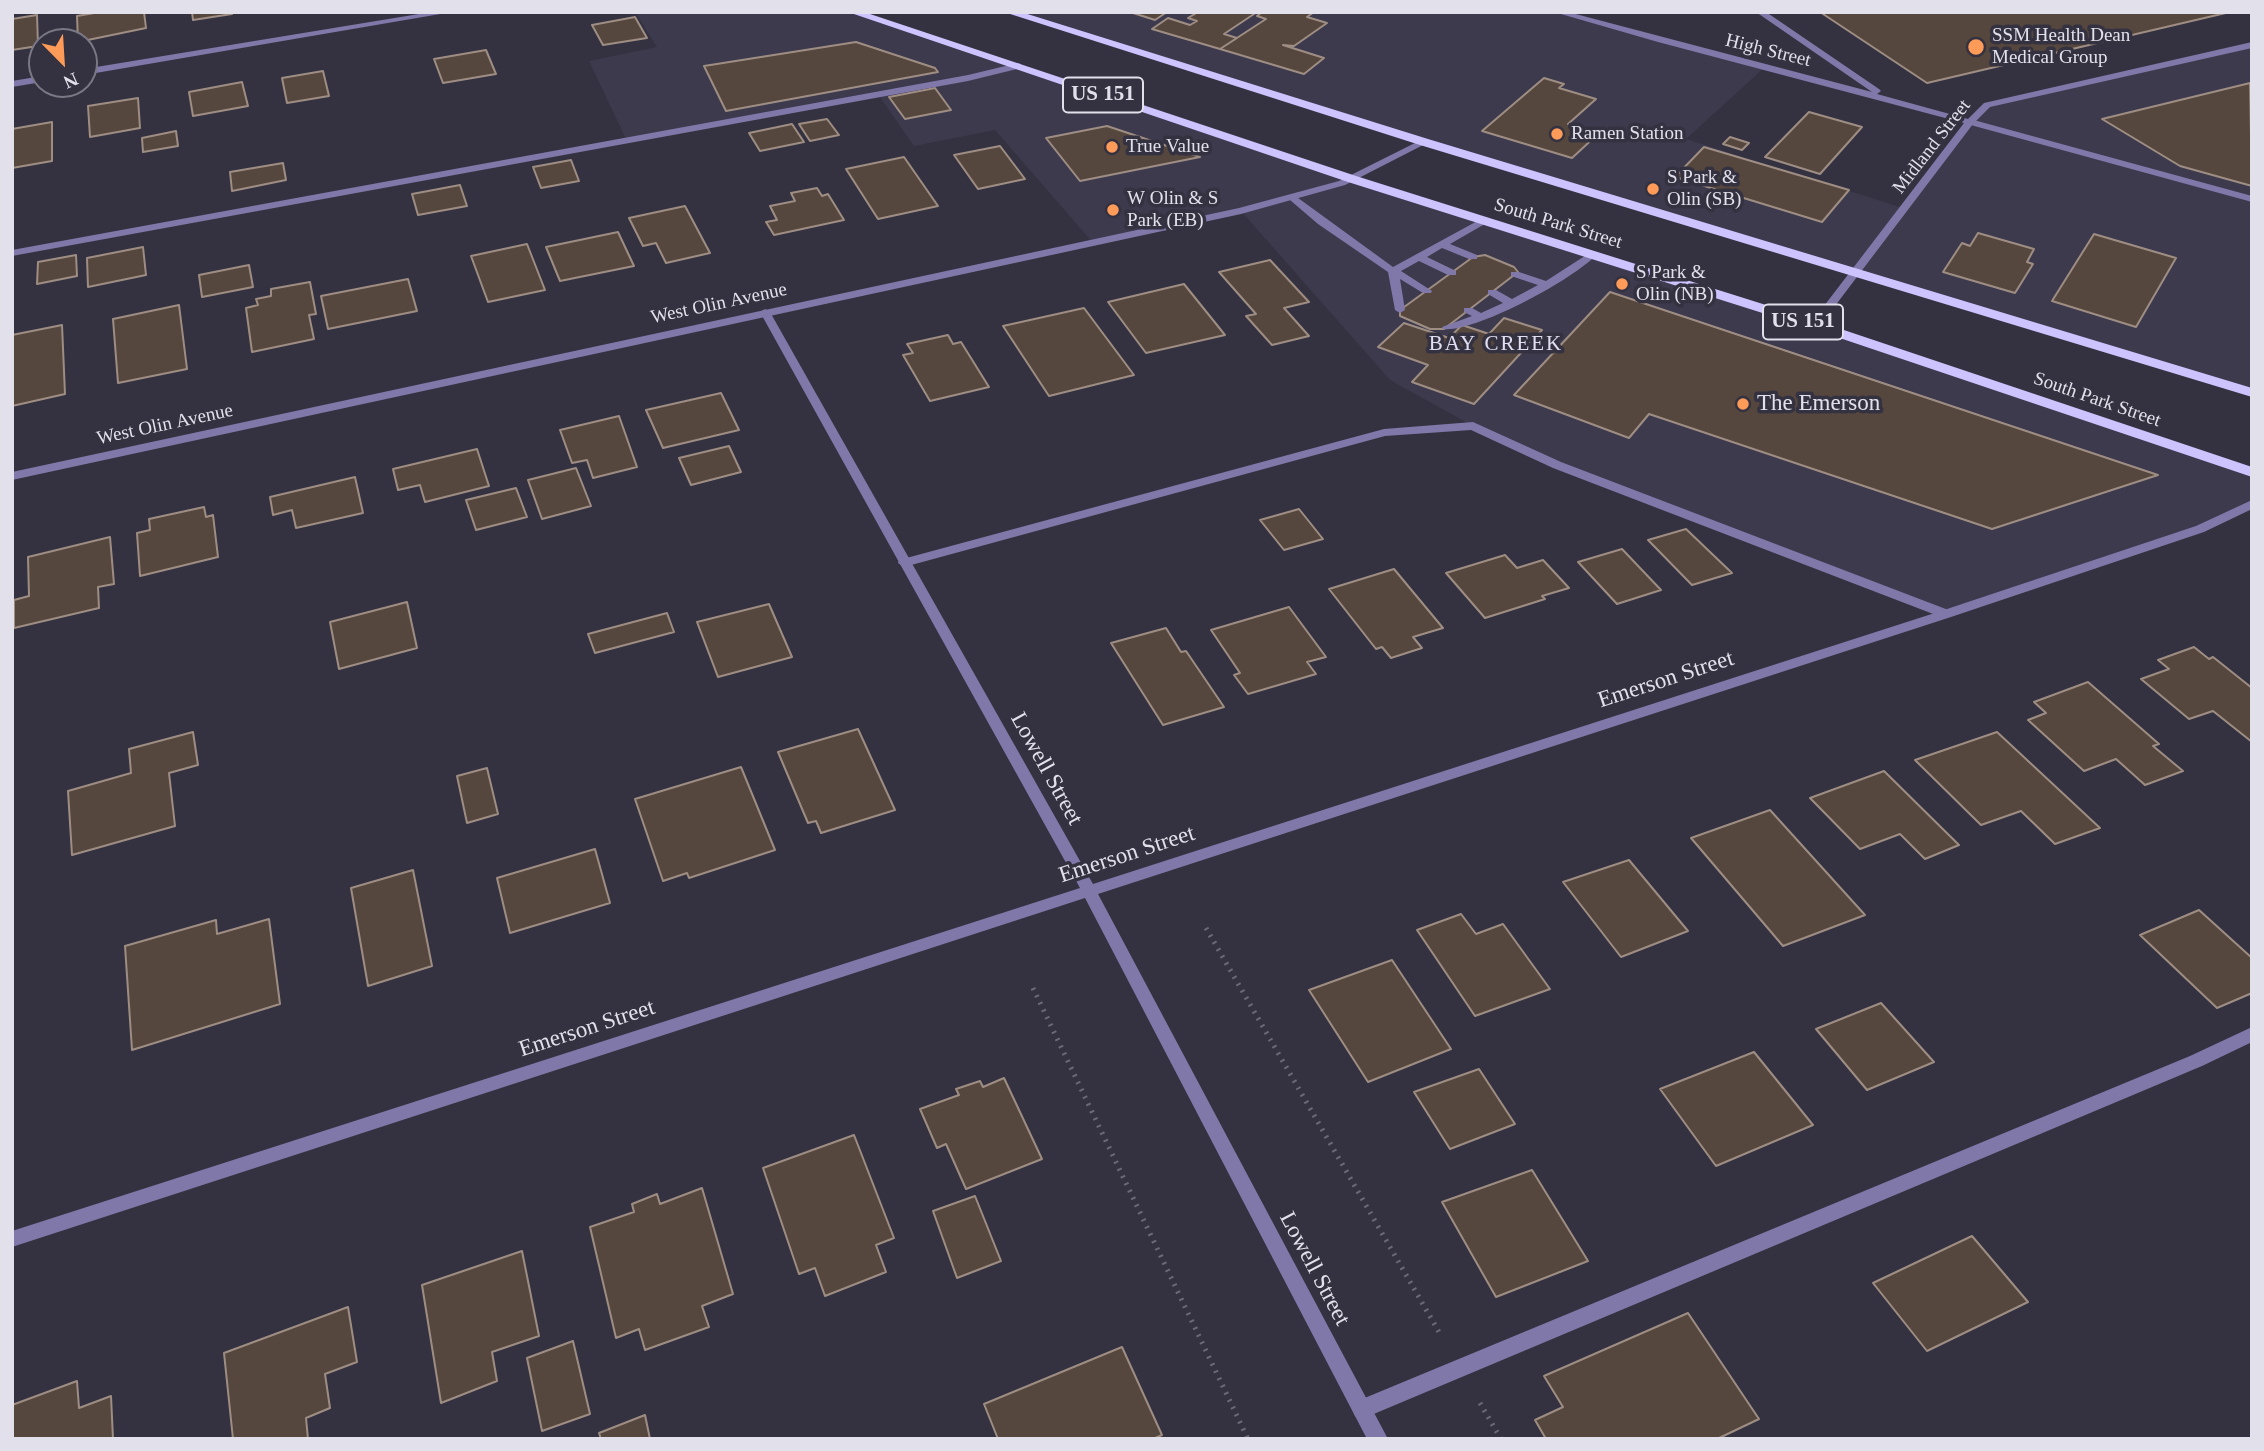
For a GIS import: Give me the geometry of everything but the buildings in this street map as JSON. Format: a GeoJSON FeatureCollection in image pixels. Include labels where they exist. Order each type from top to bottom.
{"type":"FeatureCollection","features":[{"type":"Feature","properties":{"kind":"main road","name":"South Park Street"},"geometry":{"type":"LineString","coordinates":[[853,12],[1352,179],[1815,325],[2252,472]]}},
{"type":"Feature","properties":{"kind":"main road","name":"South Park Street"},"geometry":{"type":"LineString","coordinates":[[1009,12],[1424,142],[2252,393]]}},
{"type":"Feature","properties":{"kind":"street"},"geometry":{"type":"LineString","coordinates":[[98,70],[448,12]]}},
{"type":"Feature","properties":{"kind":"street","name":"High Street"},"geometry":{"type":"LineString","coordinates":[[1558,12],[1671,45],[1886,97],[2252,199]]}},
{"type":"Feature","properties":{"kind":"street"},"geometry":{"type":"LineString","coordinates":[[1760,12],[1886,97]]}},
{"type":"Feature","properties":{"kind":"street","name":"Midland Street"},"geometry":{"type":"LineString","coordinates":[[1815,325],[1970,121],[1987,105],[2252,45]]}},
{"type":"Feature","properties":{"kind":"street"},"geometry":{"type":"LineString","coordinates":[[12,253],[968,78],[1018,66]]}},
{"type":"Feature","properties":{"kind":"street","name":"West Olin Avenue"},"geometry":{"type":"LineString","coordinates":[[12,476],[765,312],[1055,252],[1294,198],[1352,179],[1424,142]]}},
{"type":"Feature","properties":{"kind":"street"},"geometry":{"type":"LineString","coordinates":[[1294,198],[1322,222],[1393,271],[1427,290]]}},
{"type":"Feature","properties":{"kind":"street"},"geometry":{"type":"LineString","coordinates":[[1393,271],[1485,221]]}},
{"type":"Feature","properties":{"kind":"street"},"geometry":{"type":"LineString","coordinates":[[1441,244],[1473,257]]}},
{"type":"Feature","properties":{"kind":"street"},"geometry":{"type":"LineString","coordinates":[[1447,327],[1481,317],[1512,303],[1570,272],[1591,255]]}},
{"type":"Feature","properties":{"kind":"street"},"geometry":{"type":"LineString","coordinates":[[1419,257],[1452,273]]}},
{"type":"Feature","properties":{"kind":"street"},"geometry":{"type":"LineString","coordinates":[[1393,271],[1400,310]]}},
{"type":"Feature","properties":{"kind":"street"},"geometry":{"type":"LineString","coordinates":[[1515,274],[1547,285]]}},
{"type":"Feature","properties":{"kind":"street"},"geometry":{"type":"LineString","coordinates":[[1492,292],[1512,303]]}},
{"type":"Feature","properties":{"kind":"street"},"geometry":{"type":"LineString","coordinates":[[1468,310],[1481,317]]}},
{"type":"Feature","properties":{"kind":"street","name":"Lowell Street"},"geometry":{"type":"LineString","coordinates":[[765,312],[1088,891],[1378,1439]]}},
{"type":"Feature","properties":{"kind":"street"},"geometry":{"type":"LineString","coordinates":[[904,563],[1384,433],[1474,426],[1557,465],[1946,614]]}},
{"type":"Feature","properties":{"kind":"street","name":"Emerson Street"},"geometry":{"type":"LineString","coordinates":[[12,1240],[1946,614],[2200,529],[2252,504]]}},
{"type":"Feature","properties":{"kind":"street"},"geometry":{"type":"LineString","coordinates":[[1362,1409],[2196,1061],[2252,1034]]}},
{"type":"Feature","properties":{"kind":"path"},"geometry":{"type":"LineString","coordinates":[[1206,928],[1501,1439]]}},
{"type":"Feature","properties":{"kind":"path"},"geometry":{"type":"LineString","coordinates":[[1033,988],[1248,1439]]}},
{"type":"Feature","properties":{"kind":"shaded area"},"geometry":{"type":"Polygon","coordinates":[[[635,12],[853,12],[1815,325],[2252,472],[2252,504],[2200,529],[1946,614],[1557,465],[1473,426],[1390,380],[1241,211],[1094,244],[995,130],[914,146],[878,94],[627,141],[589,61],[657,47],[635,12]]]}},
{"type":"Feature","properties":{"kind":"shaded area"},"geometry":{"type":"Polygon","coordinates":[[[1002,12],[1558,12],[1764,68],[1686,139],[1906,209],[1987,105],[2252,45],[2252,397],[1002,12]]]}},
{"type":"Feature","properties":{"kind":"place","name":"SSM Health Dean Medical Group"},"geometry":{"type":"Point","coordinates":[1976,47]}},
{"type":"Feature","properties":{"kind":"place","name":"Ramen Station"},"geometry":{"type":"Point","coordinates":[1557,134]}},
{"type":"Feature","properties":{"kind":"place","name":"True Value"},"geometry":{"type":"Point","coordinates":[1112,147]}},
{"type":"Feature","properties":{"kind":"place","name":"S Park & Olin (SB)"},"geometry":{"type":"Point","coordinates":[1653,189]}},
{"type":"Feature","properties":{"kind":"place","name":"W Olin & S Park (EB)"},"geometry":{"type":"Point","coordinates":[1113,210]}},
{"type":"Feature","properties":{"kind":"place","name":"S Park & Olin (NB)"},"geometry":{"type":"Point","coordinates":[1622,284]}},
{"type":"Feature","properties":{"kind":"place","name":"The Emerson"},"geometry":{"type":"Point","coordinates":[1743,404]}},
{"type":"Feature","properties":{"kind":"district","name":"BAY CREEK"},"geometry":{"type":"Point","coordinates":[1496,344]}}]}
